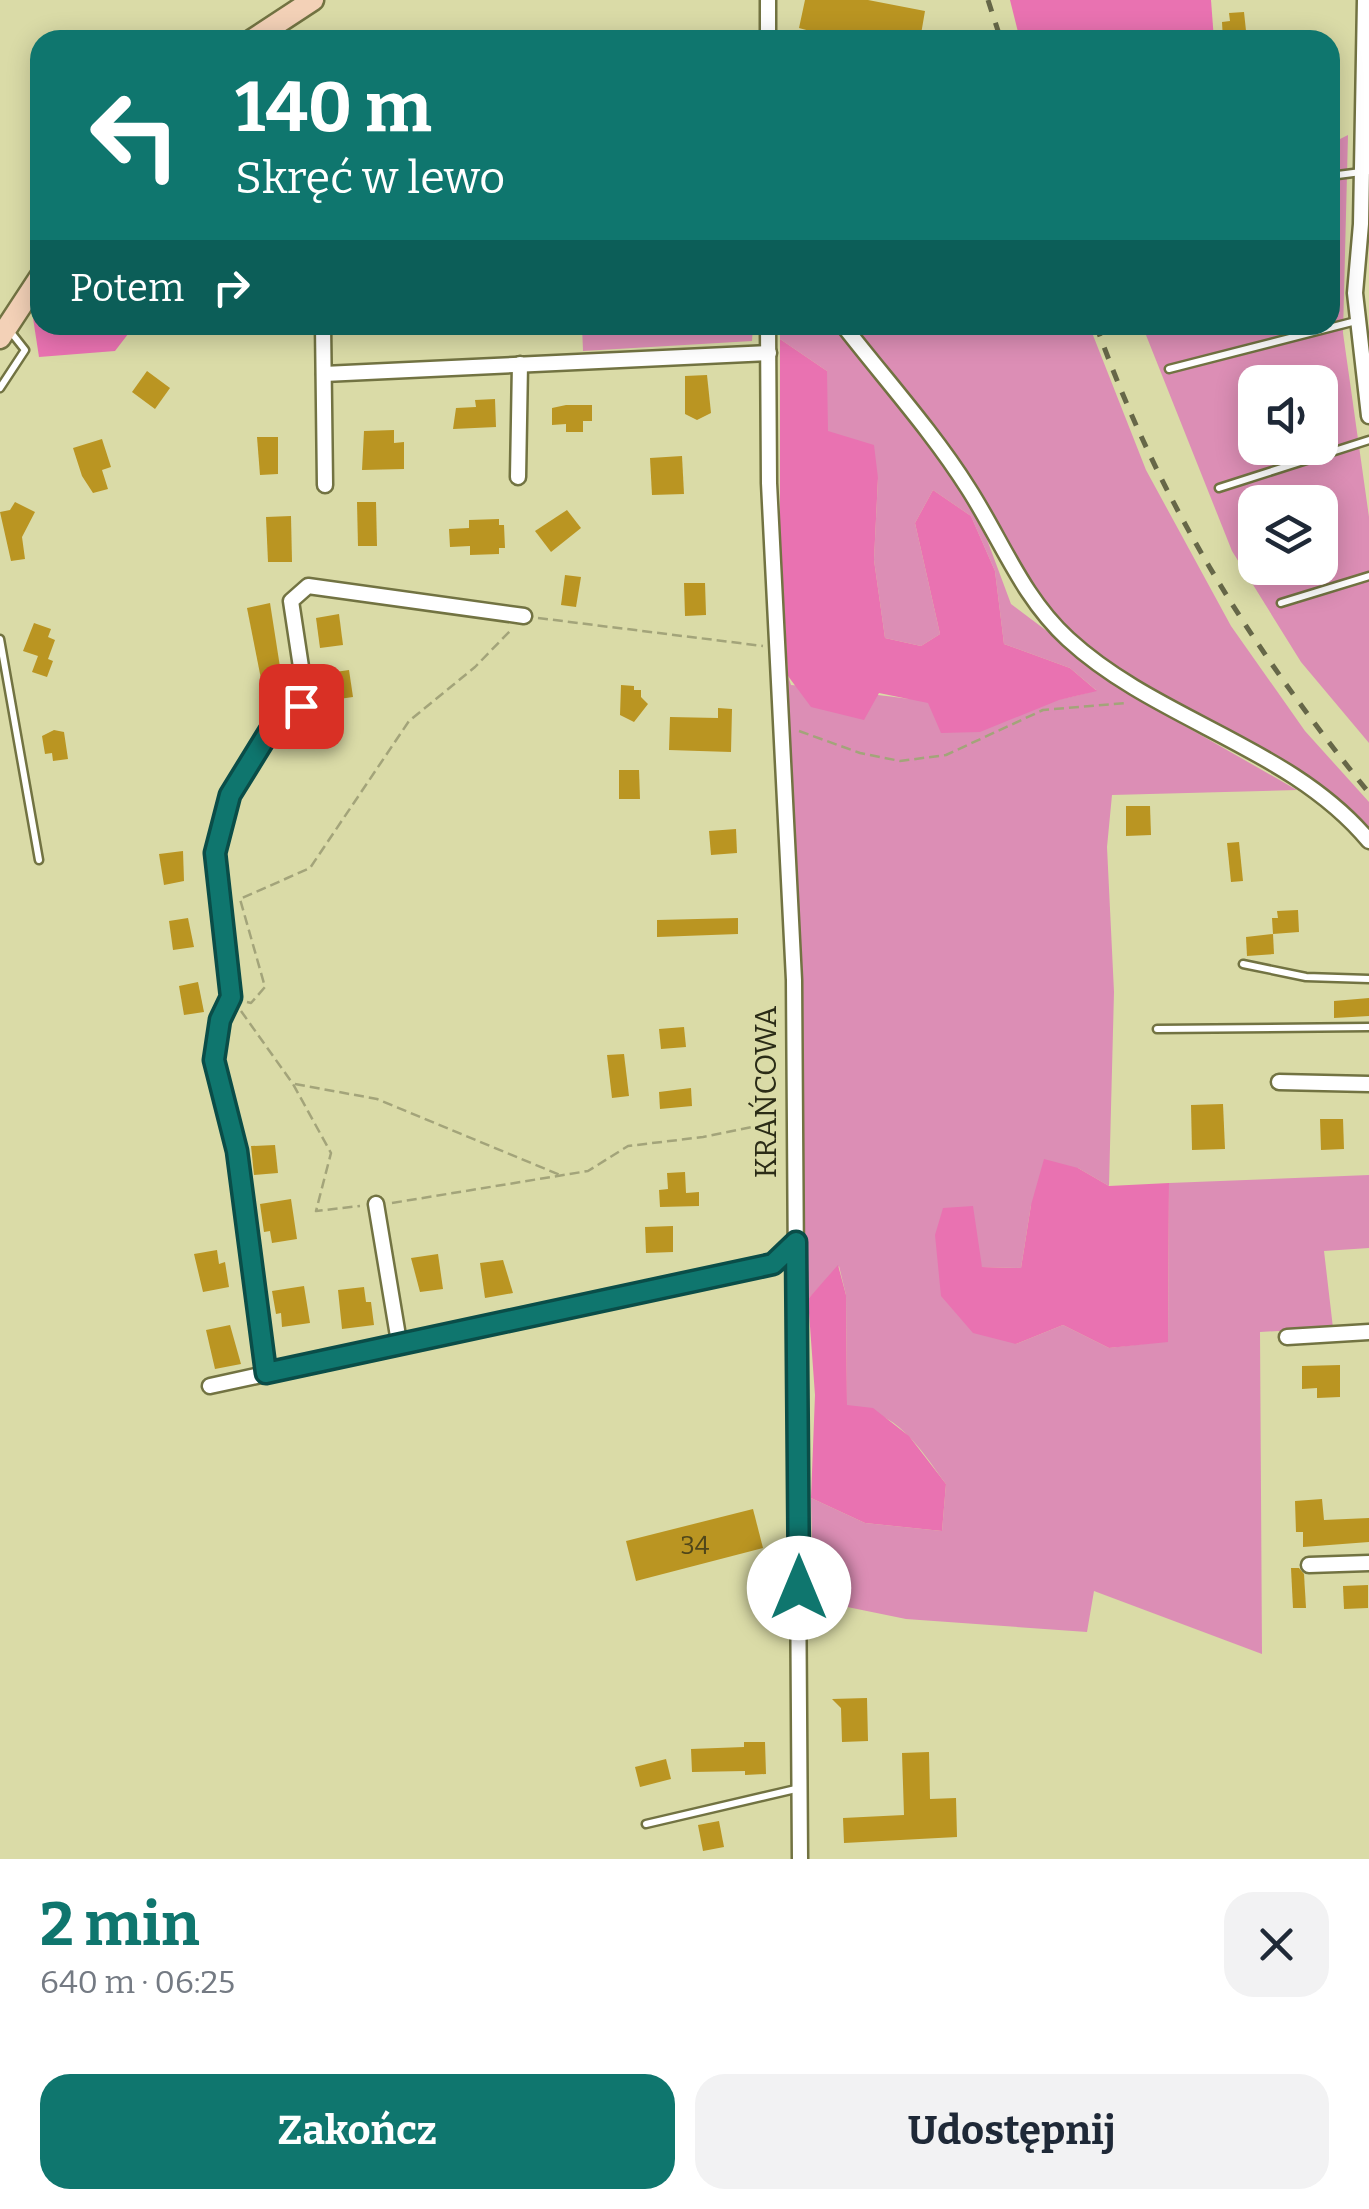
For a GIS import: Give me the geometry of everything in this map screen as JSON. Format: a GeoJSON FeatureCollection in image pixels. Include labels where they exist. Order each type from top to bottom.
{"type":"FeatureCollection","features":[{"type":"Feature","properties":{"kind":"main road"},"geometry":{"type":"LineString","coordinates":[[267,30],[312,0]]}},
{"type":"Feature","properties":{"kind":"main road"},"geometry":{"type":"LineString","coordinates":[[4,332],[30,293]]}},
{"type":"Feature","properties":{"kind":"street"},"geometry":{"type":"LineString","coordinates":[[768,0],[768,30]]}},
{"type":"Feature","properties":{"kind":"street"},"geometry":{"type":"LineString","coordinates":[[1365,0],[1366,172],[1361,314],[1369,416]]}},
{"type":"Feature","properties":{"kind":"street"},"geometry":{"type":"LineString","coordinates":[[323,335],[325,485]]}},
{"type":"Feature","properties":{"kind":"street","name":"KRAŃCOWA"},"geometry":{"type":"LineString","coordinates":[[768,335],[769,483],[794,980],[800,1859]]}},
{"type":"Feature","properties":{"kind":"street"},"geometry":{"type":"LineString","coordinates":[[851,335],[966,484],[1018,579],[1069,640],[1156,700],[1324,795],[1369,841]]}},
{"type":"Feature","properties":{"kind":"street"},"geometry":{"type":"LineString","coordinates":[[324,374],[769,354]]}},
{"type":"Feature","properties":{"kind":"street"},"geometry":{"type":"LineString","coordinates":[[518,477],[520,364]]}},
{"type":"Feature","properties":{"kind":"street"},"geometry":{"type":"LineString","coordinates":[[266,1373],[237,1151],[214,1060],[220,1020],[231,997],[215,853],[230,795],[272,727],[306,700],[291,601],[308,586],[524,616]]}},
{"type":"Feature","properties":{"kind":"street"},"geometry":{"type":"LineString","coordinates":[[1279,1082],[1369,1084]]}},
{"type":"Feature","properties":{"kind":"street"},"geometry":{"type":"LineString","coordinates":[[376,1204],[399,1342]]}},
{"type":"Feature","properties":{"kind":"street"},"geometry":{"type":"LineString","coordinates":[[210,1386],[773,1264],[796,1242]]}},
{"type":"Feature","properties":{"kind":"street"},"geometry":{"type":"LineString","coordinates":[[1288,1337],[1369,1332]]}},
{"type":"Feature","properties":{"kind":"street"},"geometry":{"type":"LineString","coordinates":[[1309,1565],[1369,1562]]}},
{"type":"Feature","properties":{"kind":"lane"},"geometry":{"type":"LineString","coordinates":[[1340,175],[1366,172]]}},
{"type":"Feature","properties":{"kind":"lane"},"geometry":{"type":"LineString","coordinates":[[0,388],[25,350],[4,332]]}},
{"type":"Feature","properties":{"kind":"lane"},"geometry":{"type":"LineString","coordinates":[[1168,369],[1287,335]]}},
{"type":"Feature","properties":{"kind":"lane"},"geometry":{"type":"LineString","coordinates":[[1218,488],[1369,440]]}},
{"type":"Feature","properties":{"kind":"lane"},"geometry":{"type":"LineString","coordinates":[[1281,603],[1369,576]]}},
{"type":"Feature","properties":{"kind":"lane"},"geometry":{"type":"LineString","coordinates":[[0,638],[39,860]]}},
{"type":"Feature","properties":{"kind":"lane"},"geometry":{"type":"LineString","coordinates":[[1243,964],[1306,977],[1369,980]]}},
{"type":"Feature","properties":{"kind":"lane"},"geometry":{"type":"LineString","coordinates":[[1158,1029],[1369,1026]]}},
{"type":"Feature","properties":{"kind":"lane"},"geometry":{"type":"LineString","coordinates":[[646,1824],[800,1788]]}},
{"type":"Feature","properties":{"kind":"path"},"geometry":{"type":"LineString","coordinates":[[231,997],[251,1003],[265,987],[240,899],[310,868],[410,720],[475,667],[524,616],[778,648]]}},
{"type":"Feature","properties":{"kind":"path"},"geometry":{"type":"LineString","coordinates":[[783,726],[860,753],[900,761],[946,755],[1042,710],[1156,700]]}},
{"type":"Feature","properties":{"kind":"path"},"geometry":{"type":"LineString","coordinates":[[231,997],[293,1084],[330,1153],[316,1211],[588,1171],[628,1146],[703,1137],[794,1119]]}},
{"type":"Feature","properties":{"kind":"path"},"geometry":{"type":"LineString","coordinates":[[293,1084],[377,1099],[562,1176]]}},
{"type":"Feature","properties":{"kind":"shaded area"},"geometry":{"type":"Polygon","coordinates":[[[1010,0],[1211,0],[1213,30],[1018,30],[1010,0]]]}},
{"type":"Feature","properties":{"kind":"shaded area"},"geometry":{"type":"Polygon","coordinates":[[[1348,135],[1343,333],[1369,517],[1369,743],[1301,662],[1253,585],[1338,585],[1338,485],[1238,485],[1238,561],[1146,335],[1340,335],[1340,139],[1348,135]]]}},
{"type":"Feature","properties":{"kind":"shaded area"},"geometry":{"type":"Polygon","coordinates":[[[36,335],[127,335],[115,351],[39,357],[36,335]]]}},
{"type":"Feature","properties":{"kind":"shaded area"},"geometry":{"type":"Polygon","coordinates":[[[582,335],[752,335],[752,341],[583,351],[582,335]]]}},
{"type":"Feature","properties":{"kind":"shaded area"},"geometry":{"type":"Polygon","coordinates":[[[780,335],[844,335],[956,480],[982,526],[1011,604],[1136,698],[1297,790],[1112,795],[1107,847],[1114,992],[1109,1186],[1078,1168],[1031,1205],[1021,1268],[982,1267],[943,1208],[1016,1344],[1063,1325],[1109,1348],[1168,1341],[1169,1183],[1369,1175],[1369,1248],[1324,1251],[1333,1328],[1260,1332],[1262,1654],[1094,1591],[1087,1632],[906,1619],[813,1600],[811,1498],[865,1523],[942,1531],[946,1484],[916,1444],[893,1423],[865,1409],[847,1406],[846,1295],[839,1266],[808,1299],[803,1260],[788,676],[791,685],[985,704],[1061,699],[1096,690],[1070,668],[1004,644],[995,571],[971,516],[933,490],[915,523],[940,634],[921,646],[885,638],[874,560],[878,478],[827,431],[827,371],[780,339],[780,335]]]}},
{"type":"Feature","properties":{"kind":"shaded area"},"geometry":{"type":"Polygon","coordinates":[[[860,335],[1093,335],[1146,470],[1231,626],[1305,731],[1369,802],[1369,834],[1347,807],[1324,789],[1140,686],[1073,638],[1039,604],[921,411],[860,335]]]}},
{"type":"Feature","properties":{"kind":"shaded area"},"geometry":{"type":"Polygon","coordinates":[[[780,339],[827,371],[828,431],[874,445],[878,478],[874,560],[885,638],[921,646],[940,634],[915,523],[933,490],[971,516],[995,571],[1004,644],[1070,668],[1097,691],[1059,700],[980,732],[941,733],[928,703],[879,693],[864,720],[811,707],[788,676],[780,532],[780,339]]]}},
{"type":"Feature","properties":{"kind":"shaded area"},"geometry":{"type":"Polygon","coordinates":[[[1044,1159],[1078,1168],[1109,1186],[1169,1183],[1168,1342],[1109,1348],[1063,1325],[1016,1344],[973,1333],[941,1296],[935,1235],[943,1208],[973,1206],[982,1267],[1021,1268],[1031,1205],[1044,1159]]]}},
{"type":"Feature","properties":{"kind":"shaded area"},"geometry":{"type":"Polygon","coordinates":[[[838,1265],[846,1295],[847,1405],[873,1408],[909,1436],[946,1484],[942,1531],[865,1523],[811,1498],[815,1395],[808,1299],[838,1265]]]}},
{"type":"Feature","properties":{"kind":"building"},"geometry":{"type":"Polygon","coordinates":[[[805,0],[868,0],[925,11],[922,30],[799,28],[805,0]]]}},
{"type":"Feature","properties":{"kind":"building"},"geometry":{"type":"Polygon","coordinates":[[[1244,12],[1246,30],[1222,30],[1222,22],[1230,21],[1229,13],[1244,12]]]}},
{"type":"Feature","properties":{"kind":"building"},"geometry":{"type":"Polygon","coordinates":[[[147,371],[170,388],[155,409],[132,392],[147,371]]]}},
{"type":"Feature","properties":{"kind":"building"},"geometry":{"type":"Polygon","coordinates":[[[707,375],[711,413],[697,420],[685,414],[685,376],[707,375]]]}},
{"type":"Feature","properties":{"kind":"building"},"geometry":{"type":"Polygon","coordinates":[[[495,399],[496,427],[453,429],[456,408],[476,407],[475,400],[495,399]]]}},
{"type":"Feature","properties":{"kind":"building"},"geometry":{"type":"Polygon","coordinates":[[[592,405],[592,421],[583,421],[583,432],[566,432],[566,424],[552,425],[552,408],[592,405]]]}},
{"type":"Feature","properties":{"kind":"building"},"geometry":{"type":"Polygon","coordinates":[[[394,430],[394,443],[404,442],[404,469],[362,470],[364,431],[394,430]]]}},
{"type":"Feature","properties":{"kind":"building"},"geometry":{"type":"Polygon","coordinates":[[[257,437],[278,437],[278,474],[260,475],[257,437]]]}},
{"type":"Feature","properties":{"kind":"building"},"geometry":{"type":"Polygon","coordinates":[[[102,439],[111,467],[102,470],[108,489],[93,493],[82,476],[73,448],[102,439]]]}},
{"type":"Feature","properties":{"kind":"building"},"geometry":{"type":"Polygon","coordinates":[[[682,456],[684,494],[652,495],[650,458],[682,456]]]}},
{"type":"Feature","properties":{"kind":"building"},"geometry":{"type":"Polygon","coordinates":[[[15,502],[35,512],[22,537],[25,559],[11,561],[0,512],[10,510],[15,502]]]}},
{"type":"Feature","properties":{"kind":"building"},"geometry":{"type":"Polygon","coordinates":[[[357,502],[376,502],[377,546],[358,546],[357,502]]]}},
{"type":"Feature","properties":{"kind":"building"},"geometry":{"type":"Polygon","coordinates":[[[567,510],[581,528],[551,552],[535,531],[567,510]]]}},
{"type":"Feature","properties":{"kind":"building"},"geometry":{"type":"Polygon","coordinates":[[[291,516],[292,562],[268,562],[266,517],[291,516]]]}},
{"type":"Feature","properties":{"kind":"building"},"geometry":{"type":"Polygon","coordinates":[[[499,519],[499,525],[504,525],[505,548],[499,548],[499,554],[470,555],[470,546],[450,547],[449,529],[469,528],[469,520],[499,519]]]}},
{"type":"Feature","properties":{"kind":"building"},"geometry":{"type":"Polygon","coordinates":[[[565,575],[581,577],[576,607],[561,605],[565,575]]]}},
{"type":"Feature","properties":{"kind":"building"},"geometry":{"type":"Polygon","coordinates":[[[684,583],[705,583],[706,615],[685,616],[684,583]]]}},
{"type":"Feature","properties":{"kind":"building"},"geometry":{"type":"Polygon","coordinates":[[[270,603],[283,686],[263,689],[247,608],[270,603]]]}},
{"type":"Feature","properties":{"kind":"building"},"geometry":{"type":"Polygon","coordinates":[[[339,614],[343,645],[320,648],[316,618],[339,614]]]}},
{"type":"Feature","properties":{"kind":"building"},"geometry":{"type":"Polygon","coordinates":[[[34,623],[51,629],[48,637],[55,640],[47,677],[32,672],[38,656],[23,651],[34,623]]]}},
{"type":"Feature","properties":{"kind":"building"},"geometry":{"type":"Polygon","coordinates":[[[349,670],[353,697],[332,700],[328,673],[349,670]]]}},
{"type":"Feature","properties":{"kind":"building"},"geometry":{"type":"Polygon","coordinates":[[[621,685],[641,690],[641,697],[648,704],[634,722],[620,715],[621,685]]]}},
{"type":"Feature","properties":{"kind":"building"},"geometry":{"type":"Polygon","coordinates":[[[718,708],[732,709],[731,752],[669,750],[670,717],[718,718],[718,708]]]}},
{"type":"Feature","properties":{"kind":"building"},"geometry":{"type":"Polygon","coordinates":[[[54,730],[64,732],[68,759],[53,761],[52,753],[45,754],[42,736],[54,730]]]}},
{"type":"Feature","properties":{"kind":"building"},"geometry":{"type":"Polygon","coordinates":[[[619,770],[639,770],[640,799],[619,799],[619,770]]]}},
{"type":"Feature","properties":{"kind":"building"},"geometry":{"type":"Polygon","coordinates":[[[1126,806],[1150,806],[1151,835],[1126,836],[1126,806]]]}},
{"type":"Feature","properties":{"kind":"building"},"geometry":{"type":"Polygon","coordinates":[[[736,829],[737,853],[711,855],[709,831],[736,829]]]}},
{"type":"Feature","properties":{"kind":"building"},"geometry":{"type":"Polygon","coordinates":[[[1239,842],[1243,881],[1231,882],[1227,843],[1239,842]]]}},
{"type":"Feature","properties":{"kind":"building"},"geometry":{"type":"Polygon","coordinates":[[[183,851],[184,881],[164,885],[159,854],[183,851]]]}},
{"type":"Feature","properties":{"kind":"building"},"geometry":{"type":"Polygon","coordinates":[[[1298,910],[1299,932],[1273,934],[1272,918],[1278,918],[1277,911],[1298,910]]]}},
{"type":"Feature","properties":{"kind":"building"},"geometry":{"type":"Polygon","coordinates":[[[188,918],[194,947],[173,950],[169,921],[188,918]]]}},
{"type":"Feature","properties":{"kind":"building"},"geometry":{"type":"Polygon","coordinates":[[[738,918],[738,934],[657,937],[657,920],[738,918]]]}},
{"type":"Feature","properties":{"kind":"building"},"geometry":{"type":"Polygon","coordinates":[[[1273,934],[1274,954],[1247,956],[1246,937],[1273,934]]]}},
{"type":"Feature","properties":{"kind":"building"},"geometry":{"type":"Polygon","coordinates":[[[198,982],[204,1012],[184,1015],[179,986],[198,982]]]}},
{"type":"Feature","properties":{"kind":"building"},"geometry":{"type":"Polygon","coordinates":[[[1369,998],[1369,1016],[1334,1018],[1334,1001],[1369,998]]]}},
{"type":"Feature","properties":{"kind":"building"},"geometry":{"type":"Polygon","coordinates":[[[684,1027],[686,1047],[661,1049],[659,1029],[684,1027]]]}},
{"type":"Feature","properties":{"kind":"building"},"geometry":{"type":"Polygon","coordinates":[[[624,1054],[629,1096],[612,1098],[607,1055],[624,1054]]]}},
{"type":"Feature","properties":{"kind":"building"},"geometry":{"type":"Polygon","coordinates":[[[691,1088],[692,1106],[660,1109],[659,1092],[691,1088]]]}},
{"type":"Feature","properties":{"kind":"building"},"geometry":{"type":"Polygon","coordinates":[[[1223,1104],[1225,1149],[1192,1150],[1191,1105],[1223,1104]]]}},
{"type":"Feature","properties":{"kind":"building"},"geometry":{"type":"Polygon","coordinates":[[[1320,1119],[1343,1119],[1344,1149],[1321,1150],[1320,1119]]]}},
{"type":"Feature","properties":{"kind":"building"},"geometry":{"type":"Polygon","coordinates":[[[275,1145],[278,1173],[254,1175],[251,1146],[275,1145]]]}},
{"type":"Feature","properties":{"kind":"building"},"geometry":{"type":"Polygon","coordinates":[[[685,1172],[686,1193],[699,1192],[699,1206],[660,1207],[659,1190],[668,1189],[667,1173],[685,1172]]]}},
{"type":"Feature","properties":{"kind":"building"},"geometry":{"type":"Polygon","coordinates":[[[291,1199],[297,1239],[272,1243],[270,1231],[264,1232],[260,1204],[291,1199]]]}},
{"type":"Feature","properties":{"kind":"building"},"geometry":{"type":"Polygon","coordinates":[[[673,1226],[673,1252],[646,1253],[645,1227],[673,1226]]]}},
{"type":"Feature","properties":{"kind":"building"},"geometry":{"type":"Polygon","coordinates":[[[217,1250],[219,1264],[225,1262],[229,1287],[203,1292],[194,1254],[217,1250]]]}},
{"type":"Feature","properties":{"kind":"building"},"geometry":{"type":"Polygon","coordinates":[[[438,1254],[443,1289],[420,1292],[411,1258],[438,1254]]]}},
{"type":"Feature","properties":{"kind":"building"},"geometry":{"type":"Polygon","coordinates":[[[503,1260],[513,1293],[485,1298],[480,1263],[503,1260]]]}},
{"type":"Feature","properties":{"kind":"building"},"geometry":{"type":"Polygon","coordinates":[[[304,1286],[310,1323],[282,1327],[272,1291],[304,1286]]]}},
{"type":"Feature","properties":{"kind":"building"},"geometry":{"type":"Polygon","coordinates":[[[364,1287],[374,1325],[342,1329],[338,1290],[364,1287]]]}},
{"type":"Feature","properties":{"kind":"building"},"geometry":{"type":"Polygon","coordinates":[[[230,1325],[241,1364],[215,1369],[206,1330],[230,1325]]]}},
{"type":"Feature","properties":{"kind":"building"},"geometry":{"type":"Polygon","coordinates":[[[1340,1365],[1340,1397],[1317,1398],[1317,1388],[1302,1389],[1302,1366],[1340,1365]]]}},
{"type":"Feature","properties":{"kind":"building"},"geometry":{"type":"Polygon","coordinates":[[[1322,1499],[1324,1520],[1369,1518],[1369,1542],[1303,1547],[1303,1532],[1296,1532],[1295,1501],[1322,1499]]]}},
{"type":"Feature","properties":{"kind":"building"},"geometry":{"type":"Polygon","coordinates":[[[753,1509],[763,1548],[636,1581],[626,1541],[753,1509]]]}},
{"type":"Feature","properties":{"kind":"building"},"geometry":{"type":"Polygon","coordinates":[[[1291,1568],[1299,1568],[1304,1574],[1306,1608],[1293,1608],[1291,1568]]]}},
{"type":"Feature","properties":{"kind":"building"},"geometry":{"type":"Polygon","coordinates":[[[1368,1585],[1368,1608],[1344,1609],[1343,1586],[1368,1585]]]}},
{"type":"Feature","properties":{"kind":"building"},"geometry":{"type":"Polygon","coordinates":[[[867,1698],[868,1741],[842,1742],[841,1708],[832,1699],[867,1698]]]}},
{"type":"Feature","properties":{"kind":"building"},"geometry":{"type":"Polygon","coordinates":[[[744,1742],[765,1742],[766,1774],[692,1772],[691,1749],[744,1747],[744,1742]]]}},
{"type":"Feature","properties":{"kind":"building"},"geometry":{"type":"Polygon","coordinates":[[[929,1752],[930,1799],[956,1798],[957,1837],[844,1843],[843,1818],[904,1815],[902,1753],[929,1752]]]}},
{"type":"Feature","properties":{"kind":"building"},"geometry":{"type":"Polygon","coordinates":[[[666,1759],[671,1779],[640,1787],[635,1767],[666,1759]]]}},
{"type":"Feature","properties":{"kind":"building"},"geometry":{"type":"Polygon","coordinates":[[[719,1821],[724,1847],[703,1851],[698,1825],[719,1821]]]}},
{"type":"Feature","properties":{"kind":"railway"},"geometry":{"type":"LineString","coordinates":[[988,0],[998,30]]}},
{"type":"Feature","properties":{"kind":"railway"},"geometry":{"type":"LineString","coordinates":[[1100,335],[1149,453],[1212,571],[1285,683],[1369,793]]}},
{"type":"Feature","properties":{"kind":"route"},"geometry":{"type":"LineString","coordinates":[[301,706],[272,727],[230,795],[215,853],[231,997],[220,1020],[214,1060],[237,1151],[266,1373],[773,1264],[796,1242],[799,1588]]}}]}
